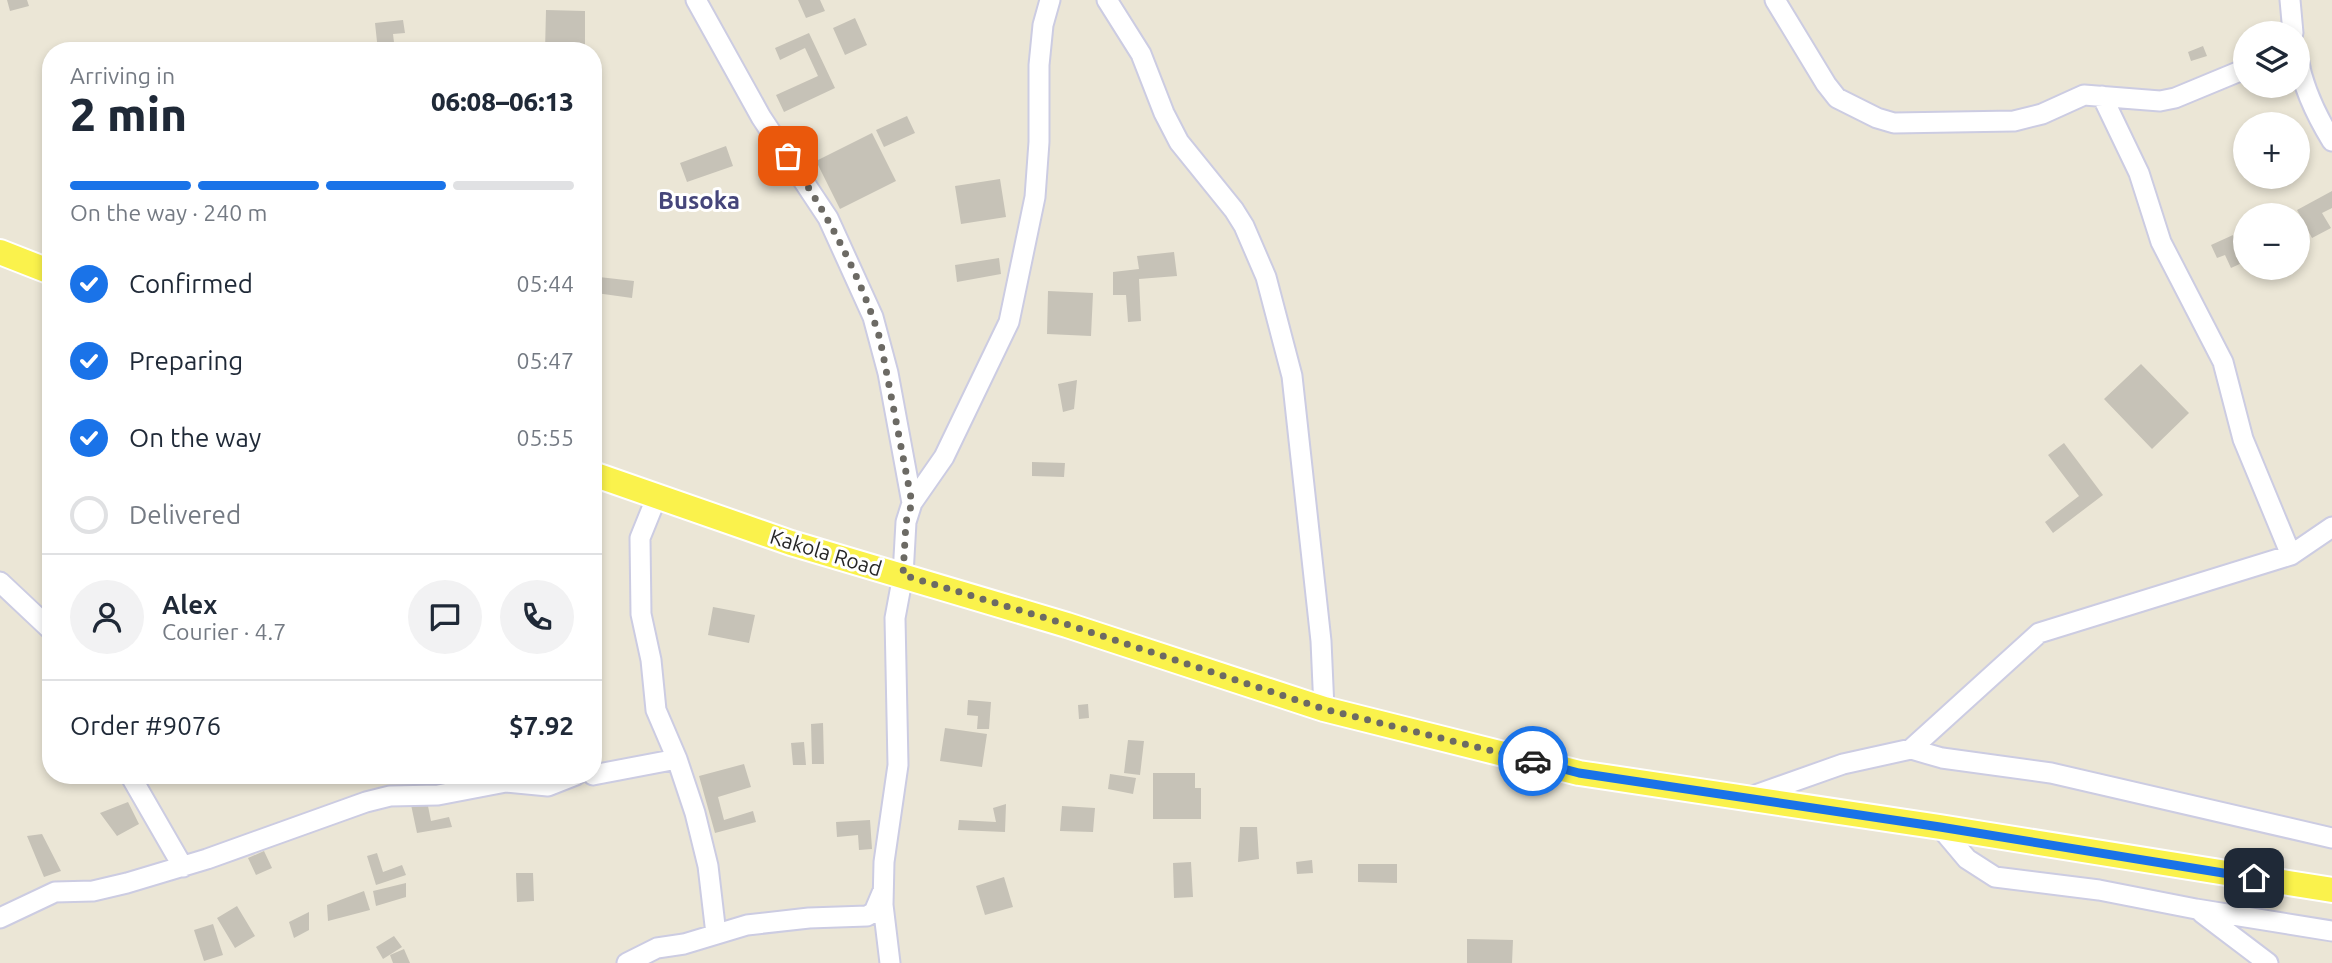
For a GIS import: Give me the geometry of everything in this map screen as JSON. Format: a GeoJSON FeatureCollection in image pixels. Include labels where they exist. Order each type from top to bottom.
{"type":"FeatureCollection","features":[{"type":"Feature","properties":{"kind":"main road"},"geometry":{"type":"LineString","coordinates":[[0,252],[42,268]]}},
{"type":"Feature","properties":{"kind":"main road","name":"Kakola Road"},"geometry":{"type":"LineString","coordinates":[[602,477],[791,543],[1072,626],[1324,709],[1579,773],[2332,890]]}},
{"type":"Feature","properties":{"kind":"street"},"geometry":{"type":"LineString","coordinates":[[696,0],[761,117],[828,218],[873,317],[888,373],[912,503]]}},
{"type":"Feature","properties":{"kind":"street"},"geometry":{"type":"LineString","coordinates":[[890,963],[884,862],[898,765],[895,618],[903,575],[906,522],[912,503],[944,457],[1009,322],[1034,197],[1039,142],[1041,39],[1050,0]]}},
{"type":"Feature","properties":{"kind":"street"},"geometry":{"type":"LineString","coordinates":[[1107,0],[1141,54],[1164,113],[1179,142],[1234,210],[1244,226],[1266,277],[1292,376],[1321,640],[1324,709]]}},
{"type":"Feature","properties":{"kind":"street"},"geometry":{"type":"LineString","coordinates":[[1775,0],[1836,97],[1877,118],[1894,123],[2014,121],[2042,114],[2084,95],[2160,101],[2175,98],[2233,74]]}},
{"type":"Feature","properties":{"kind":"street"},"geometry":{"type":"LineString","coordinates":[[2290,0],[2293,21]]}},
{"type":"Feature","properties":{"kind":"street"},"geometry":{"type":"LineString","coordinates":[[2102,96],[2139,173],[2161,242],[2223,362],[2243,439],[2291,555]]}},
{"type":"Feature","properties":{"kind":"street"},"geometry":{"type":"LineString","coordinates":[[2310,98],[2332,141]]}},
{"type":"Feature","properties":{"kind":"street"},"geometry":{"type":"LineString","coordinates":[[657,496],[640,538],[642,614],[651,660],[656,710],[677,759],[695,813],[708,866],[716,934]]}},
{"type":"Feature","properties":{"kind":"street"},"geometry":{"type":"LineString","coordinates":[[1911,749],[2039,633],[2291,555],[2332,527]]}},
{"type":"Feature","properties":{"kind":"street"},"geometry":{"type":"LineString","coordinates":[[0,582],[42,622]]}},
{"type":"Feature","properties":{"kind":"street"},"geometry":{"type":"LineString","coordinates":[[1746,798],[1843,764],[1911,749],[1942,758],[2051,772],[2332,838]]}},
{"type":"Feature","properties":{"kind":"street"},"geometry":{"type":"LineString","coordinates":[[602,773],[677,759]]}},
{"type":"Feature","properties":{"kind":"street"},"geometry":{"type":"LineString","coordinates":[[135,784],[183,866]]}},
{"type":"Feature","properties":{"kind":"street"},"geometry":{"type":"LineString","coordinates":[[0,918],[55,892],[93,891],[183,866],[366,802],[390,796],[438,795],[485,784]]}},
{"type":"Feature","properties":{"kind":"street"},"geometry":{"type":"LineString","coordinates":[[536,784],[553,784]]}},
{"type":"Feature","properties":{"kind":"street"},"geometry":{"type":"LineString","coordinates":[[1940,827],[1967,859],[1995,877],[2099,890],[2332,932]]}},
{"type":"Feature","properties":{"kind":"street"},"geometry":{"type":"LineString","coordinates":[[626,963],[657,948],[684,944],[747,925],[809,918],[867,916],[874,912],[884,889]]}},
{"type":"Feature","properties":{"kind":"street"},"geometry":{"type":"LineString","coordinates":[[2196,909],[2268,963]]}},
{"type":"Feature","properties":{"kind":"building"},"geometry":{"type":"Polygon","coordinates":[[[7,0],[27,0],[29,6],[10,11],[7,0]]]}},
{"type":"Feature","properties":{"kind":"building"},"geometry":{"type":"Polygon","coordinates":[[[798,0],[820,0],[825,11],[806,18],[798,0]]]}},
{"type":"Feature","properties":{"kind":"building"},"geometry":{"type":"Polygon","coordinates":[[[546,10],[585,11],[585,42],[545,42],[546,10]]]}},
{"type":"Feature","properties":{"kind":"building"},"geometry":{"type":"Polygon","coordinates":[[[855,18],[867,45],[845,55],[833,28],[855,18]]]}},
{"type":"Feature","properties":{"kind":"building"},"geometry":{"type":"Polygon","coordinates":[[[403,20],[405,33],[393,34],[394,42],[377,42],[375,23],[403,20]]]}},
{"type":"Feature","properties":{"kind":"building"},"geometry":{"type":"Polygon","coordinates":[[[809,33],[835,88],[784,112],[776,95],[818,76],[805,48],[780,60],[775,48],[809,33]]]}},
{"type":"Feature","properties":{"kind":"building"},"geometry":{"type":"Polygon","coordinates":[[[2203,46],[2207,56],[2191,61],[2188,52],[2203,46]]]}},
{"type":"Feature","properties":{"kind":"building"},"geometry":{"type":"Polygon","coordinates":[[[907,116],[915,133],[884,147],[876,130],[907,116]]]}},
{"type":"Feature","properties":{"kind":"building"},"geometry":{"type":"Polygon","coordinates":[[[872,133],[896,181],[840,209],[816,161],[872,133]]]}},
{"type":"Feature","properties":{"kind":"building"},"geometry":{"type":"Polygon","coordinates":[[[726,146],[733,166],[687,182],[680,163],[726,146]]]}},
{"type":"Feature","properties":{"kind":"building"},"geometry":{"type":"Polygon","coordinates":[[[1000,179],[1006,217],[961,224],[955,186],[1000,179]]]}},
{"type":"Feature","properties":{"kind":"building"},"geometry":{"type":"Polygon","coordinates":[[[2332,191],[2332,208],[2322,213],[2331,228],[2312,238],[2310,234],[2310,203],[2332,191]]]}},
{"type":"Feature","properties":{"kind":"building"},"geometry":{"type":"Polygon","coordinates":[[[2233,235],[2233,267],[2231,268],[2225,255],[2217,258],[2211,245],[2233,235]]]}},
{"type":"Feature","properties":{"kind":"building"},"geometry":{"type":"Polygon","coordinates":[[[1174,252],[1177,276],[1139,279],[1141,321],[1128,322],[1126,295],[1113,295],[1113,272],[1139,269],[1137,256],[1174,252]]]}},
{"type":"Feature","properties":{"kind":"building"},"geometry":{"type":"Polygon","coordinates":[[[999,258],[1001,274],[957,282],[955,265],[999,258]]]}},
{"type":"Feature","properties":{"kind":"building"},"geometry":{"type":"Polygon","coordinates":[[[602,277],[634,281],[632,298],[602,294],[602,277]]]}},
{"type":"Feature","properties":{"kind":"building"},"geometry":{"type":"Polygon","coordinates":[[[1048,291],[1093,293],[1091,336],[1047,334],[1048,291]]]}},
{"type":"Feature","properties":{"kind":"building"},"geometry":{"type":"Polygon","coordinates":[[[2141,364],[2189,413],[2152,449],[2104,399],[2141,364]]]}},
{"type":"Feature","properties":{"kind":"building"},"geometry":{"type":"Polygon","coordinates":[[[1077,380],[1074,409],[1063,412],[1058,384],[1077,380]]]}},
{"type":"Feature","properties":{"kind":"building"},"geometry":{"type":"Polygon","coordinates":[[[2064,443],[2103,495],[2053,533],[2045,522],[2079,496],[2048,455],[2064,443]]]}},
{"type":"Feature","properties":{"kind":"building"},"geometry":{"type":"Polygon","coordinates":[[[1032,462],[1065,463],[1064,477],[1032,476],[1032,462]]]}},
{"type":"Feature","properties":{"kind":"building"},"geometry":{"type":"Polygon","coordinates":[[[713,607],[755,615],[749,643],[708,635],[713,607]]]}},
{"type":"Feature","properties":{"kind":"building"},"geometry":{"type":"Polygon","coordinates":[[[968,700],[991,702],[989,729],[977,729],[978,716],[967,715],[968,700]]]}},
{"type":"Feature","properties":{"kind":"building"},"geometry":{"type":"Polygon","coordinates":[[[1088,704],[1089,718],[1079,719],[1078,705],[1088,704]]]}},
{"type":"Feature","properties":{"kind":"building"},"geometry":{"type":"Polygon","coordinates":[[[823,723],[824,764],[812,764],[811,724],[823,723]]]}},
{"type":"Feature","properties":{"kind":"building"},"geometry":{"type":"Polygon","coordinates":[[[945,728],[987,734],[982,767],[940,761],[945,728]]]}},
{"type":"Feature","properties":{"kind":"building"},"geometry":{"type":"Polygon","coordinates":[[[1128,740],[1144,741],[1140,775],[1124,773],[1128,740]]]}},
{"type":"Feature","properties":{"kind":"building"},"geometry":{"type":"Polygon","coordinates":[[[804,742],[806,765],[793,765],[791,743],[804,742]]]}},
{"type":"Feature","properties":{"kind":"building"},"geometry":{"type":"Polygon","coordinates":[[[744,764],[751,787],[718,797],[724,820],[753,811],[756,822],[715,833],[699,776],[744,764]]]}},
{"type":"Feature","properties":{"kind":"building"},"geometry":{"type":"Polygon","coordinates":[[[1153,773],[1195,773],[1195,788],[1201,788],[1201,819],[1153,819],[1153,773]]]}},
{"type":"Feature","properties":{"kind":"building"},"geometry":{"type":"Polygon","coordinates":[[[1110,774],[1136,778],[1133,794],[1108,789],[1110,774]]]}},
{"type":"Feature","properties":{"kind":"building"},"geometry":{"type":"Polygon","coordinates":[[[426,796],[431,821],[449,817],[452,827],[417,833],[410,800],[426,796]]]}},
{"type":"Feature","properties":{"kind":"building"},"geometry":{"type":"Polygon","coordinates":[[[128,802],[139,824],[117,836],[100,813],[128,802]]]}},
{"type":"Feature","properties":{"kind":"building"},"geometry":{"type":"Polygon","coordinates":[[[1006,804],[1005,832],[958,830],[959,820],[996,822],[993,808],[1006,804]]]}},
{"type":"Feature","properties":{"kind":"building"},"geometry":{"type":"Polygon","coordinates":[[[1062,806],[1095,808],[1093,832],[1060,831],[1062,806]]]}},
{"type":"Feature","properties":{"kind":"building"},"geometry":{"type":"Polygon","coordinates":[[[870,820],[872,849],[859,850],[858,835],[837,837],[836,822],[870,820]]]}},
{"type":"Feature","properties":{"kind":"building"},"geometry":{"type":"Polygon","coordinates":[[[1240,827],[1257,827],[1259,859],[1238,862],[1240,827]]]}},
{"type":"Feature","properties":{"kind":"building"},"geometry":{"type":"Polygon","coordinates":[[[42,834],[61,871],[44,877],[27,836],[42,834]]]}},
{"type":"Feature","properties":{"kind":"building"},"geometry":{"type":"Polygon","coordinates":[[[264,851],[272,868],[256,875],[248,858],[264,851]]]}},
{"type":"Feature","properties":{"kind":"building"},"geometry":{"type":"Polygon","coordinates":[[[377,853],[383,872],[402,865],[406,875],[376,885],[367,856],[377,853]]]}},
{"type":"Feature","properties":{"kind":"building"},"geometry":{"type":"Polygon","coordinates":[[[1312,860],[1313,873],[1297,874],[1296,862],[1312,860]]]}},
{"type":"Feature","properties":{"kind":"building"},"geometry":{"type":"Polygon","coordinates":[[[1191,862],[1193,897],[1174,898],[1173,863],[1191,862]]]}},
{"type":"Feature","properties":{"kind":"building"},"geometry":{"type":"Polygon","coordinates":[[[1358,864],[1397,864],[1397,883],[1358,882],[1358,864]]]}},
{"type":"Feature","properties":{"kind":"building"},"geometry":{"type":"Polygon","coordinates":[[[516,873],[533,873],[534,901],[517,902],[516,873]]]}},
{"type":"Feature","properties":{"kind":"building"},"geometry":{"type":"Polygon","coordinates":[[[1004,877],[1013,907],[985,915],[976,886],[1004,877]]]}},
{"type":"Feature","properties":{"kind":"building"},"geometry":{"type":"Polygon","coordinates":[[[406,883],[406,897],[376,906],[373,891],[406,883]]]}},
{"type":"Feature","properties":{"kind":"building"},"geometry":{"type":"Polygon","coordinates":[[[364,891],[370,910],[328,921],[327,905],[364,891]]]}},
{"type":"Feature","properties":{"kind":"building"},"geometry":{"type":"Polygon","coordinates":[[[237,906],[255,936],[235,948],[217,918],[237,906]]]}},
{"type":"Feature","properties":{"kind":"building"},"geometry":{"type":"Polygon","coordinates":[[[309,912],[309,930],[294,938],[289,922],[309,912]]]}},
{"type":"Feature","properties":{"kind":"building"},"geometry":{"type":"Polygon","coordinates":[[[213,924],[223,955],[204,961],[194,930],[213,924]]]}},
{"type":"Feature","properties":{"kind":"building"},"geometry":{"type":"Polygon","coordinates":[[[394,936],[402,947],[383,959],[376,947],[394,936]]]}},
{"type":"Feature","properties":{"kind":"building"},"geometry":{"type":"Polygon","coordinates":[[[1467,939],[1513,940],[1512,963],[1467,963],[1467,939]]]}},
{"type":"Feature","properties":{"kind":"building"},"geometry":{"type":"Polygon","coordinates":[[[404,949],[410,963],[393,963],[390,955],[404,949]]]}},
{"type":"Feature","properties":{"kind":"way so far"},"geometry":{"type":"LineString","coordinates":[[788,156],[828,218],[873,317],[880,339],[912,503],[906,522],[903,575],[1072,626],[1324,709],[1533,761]]}},
{"type":"Feature","properties":{"kind":"district","name":"Busoka"},"geometry":{"type":"Point","coordinates":[699,200]}},
{"type":"Feature","properties":{"kind":"route"},"geometry":{"type":"LineString","coordinates":[[1533,761],[1579,773],[1940,827],[2254,878]]}}]}
